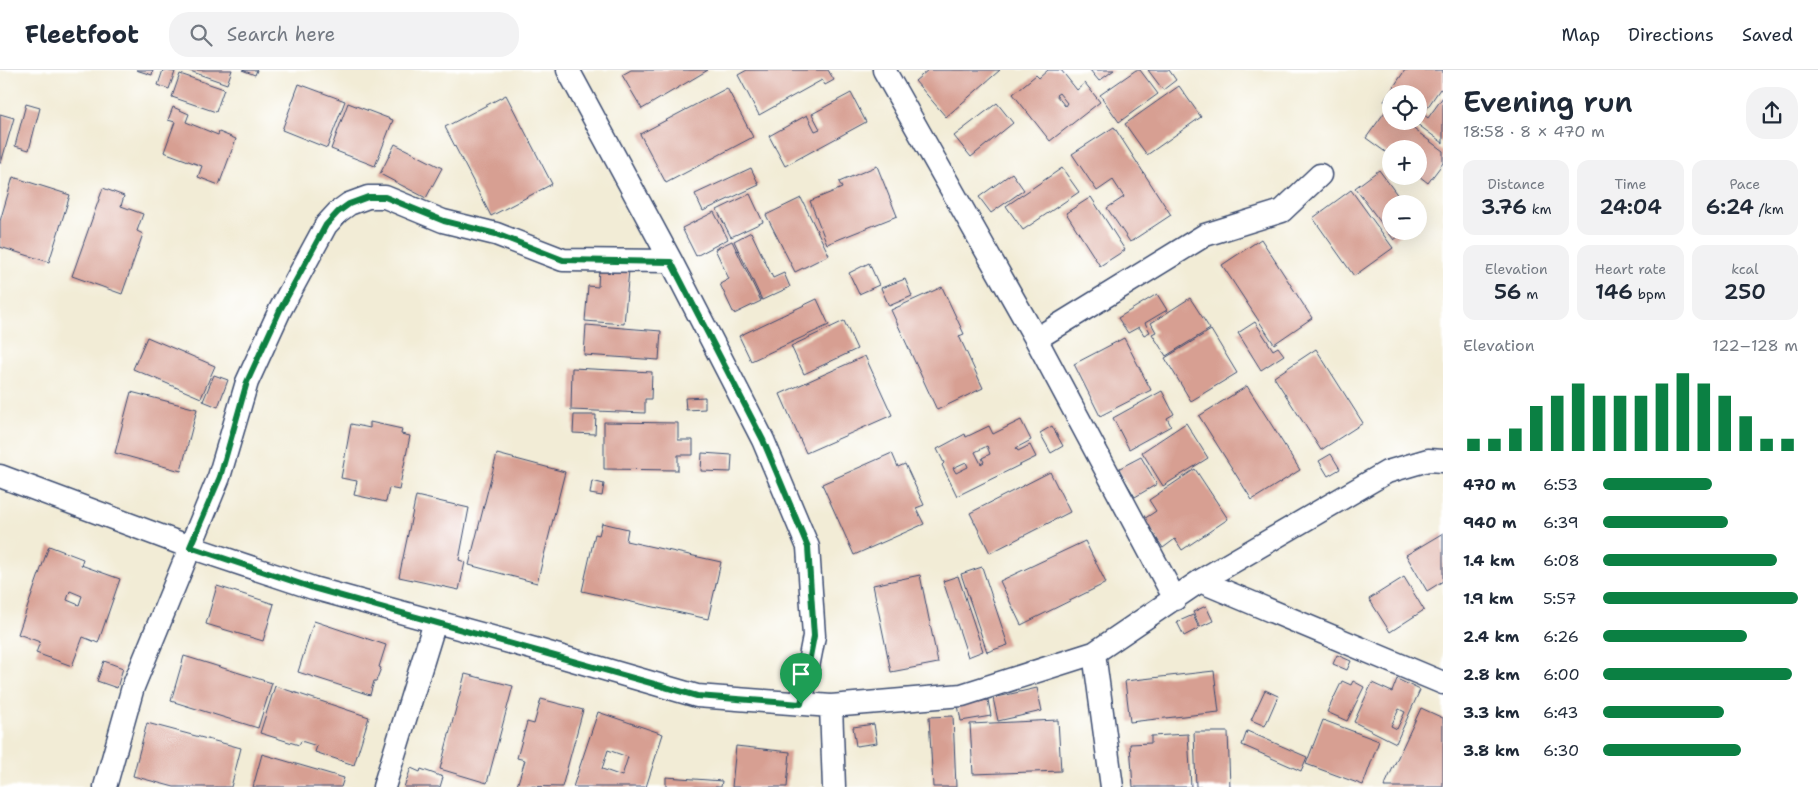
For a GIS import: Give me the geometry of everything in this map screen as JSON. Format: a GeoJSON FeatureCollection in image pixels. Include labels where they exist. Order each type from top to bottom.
{"type":"FeatureCollection","features":[{"type":"Feature","properties":{"kind":"street"},"geometry":{"type":"LineString","coordinates":[[568,70],[671,262],[763,440],[808,547],[814,636],[801,704]]}},
{"type":"Feature","properties":{"kind":"street"},"geometry":{"type":"LineString","coordinates":[[884,70],[1036,338],[1174,599]]}},
{"type":"Feature","properties":{"kind":"street"},"geometry":{"type":"LineString","coordinates":[[1036,338],[1205,235],[1282,211],[1320,175]]}},
{"type":"Feature","properties":{"kind":"street"},"geometry":{"type":"LineString","coordinates":[[105,787],[132,687],[220,477],[247,382],[280,310],[326,225],[338,212],[349,204],[368,197],[385,197],[444,221],[496,234],[563,260],[671,262]]}},
{"type":"Feature","properties":{"kind":"street"},"geometry":{"type":"LineString","coordinates":[[0,476],[190,547],[313,588],[697,696],[831,706],[962,696],[1094,653],[1200,581],[1388,472],[1428,460],[1443,461]]}},
{"type":"Feature","properties":{"kind":"street"},"geometry":{"type":"LineString","coordinates":[[1200,581],[1443,682]]}},
{"type":"Feature","properties":{"kind":"street"},"geometry":{"type":"LineString","coordinates":[[384,787],[435,622]]}},
{"type":"Feature","properties":{"kind":"street"},"geometry":{"type":"LineString","coordinates":[[1094,653],[1112,787]]}},
{"type":"Feature","properties":{"kind":"street"},"geometry":{"type":"LineString","coordinates":[[831,706],[834,787]]}},
{"type":"Feature","properties":{"kind":"building"},"geometry":{"type":"Polygon","coordinates":[[[136,70],[153,70],[152,75],[136,70]]]}},
{"type":"Feature","properties":{"kind":"building"},"geometry":{"type":"Polygon","coordinates":[[[163,70],[175,72],[169,89],[158,85],[163,70]]]}},
{"type":"Feature","properties":{"kind":"building"},"geometry":{"type":"Polygon","coordinates":[[[187,70],[232,70],[227,84],[187,70]]]}},
{"type":"Feature","properties":{"kind":"building"},"geometry":{"type":"Polygon","coordinates":[[[242,70],[257,70],[255,75],[242,70]]]}},
{"type":"Feature","properties":{"kind":"building"},"geometry":{"type":"Polygon","coordinates":[[[631,70],[708,70],[642,109],[622,75],[631,70]]]}},
{"type":"Feature","properties":{"kind":"building"},"geometry":{"type":"Polygon","coordinates":[[[747,70],[828,70],[834,80],[825,85],[822,80],[759,115],[738,75],[747,70]]]}},
{"type":"Feature","properties":{"kind":"building"},"geometry":{"type":"Polygon","coordinates":[[[928,70],[1000,70],[946,117],[915,81],[928,70]]]}},
{"type":"Feature","properties":{"kind":"building"},"geometry":{"type":"Polygon","coordinates":[[[1048,70],[1061,70],[1077,90],[1085,83],[1100,102],[1050,141],[1013,94],[1036,75],[1039,78],[1048,70]],[[1059,93],[1056,95],[1065,106],[1067,103],[1059,93]]]}},
{"type":"Feature","properties":{"kind":"building"},"geometry":{"type":"Polygon","coordinates":[[[1090,70],[1114,70],[1099,81],[1090,70]]]}},
{"type":"Feature","properties":{"kind":"building"},"geometry":{"type":"Polygon","coordinates":[[[1136,70],[1140,70],[1158,94],[1119,122],[1100,95],[1136,70]]]}},
{"type":"Feature","properties":{"kind":"building"},"geometry":{"type":"Polygon","coordinates":[[[1148,70],[1169,70],[1176,80],[1163,90],[1148,70]]]}},
{"type":"Feature","properties":{"kind":"building"},"geometry":{"type":"Polygon","coordinates":[[[1405,70],[1443,70],[1443,91],[1440,89],[1427,108],[1427,85],[1395,85],[1405,70]]]}},
{"type":"Feature","properties":{"kind":"building"},"geometry":{"type":"Polygon","coordinates":[[[180,74],[224,89],[216,112],[172,97],[180,74]]]}},
{"type":"Feature","properties":{"kind":"building"},"geometry":{"type":"Polygon","coordinates":[[[299,84],[345,101],[327,148],[282,130],[299,84]]]}},
{"type":"Feature","properties":{"kind":"building"},"geometry":{"type":"Polygon","coordinates":[[[1179,86],[1201,117],[1147,155],[1125,124],[1179,86]]]}},
{"type":"Feature","properties":{"kind":"building"},"geometry":{"type":"Polygon","coordinates":[[[727,88],[753,137],[666,183],[640,134],[727,88]]]}},
{"type":"Feature","properties":{"kind":"building"},"geometry":{"type":"Polygon","coordinates":[[[851,93],[866,122],[785,166],[769,136],[807,115],[815,131],[820,129],[812,114],[851,93]]]}},
{"type":"Feature","properties":{"kind":"building"},"geometry":{"type":"Polygon","coordinates":[[[506,95],[552,184],[491,216],[445,127],[506,95]]]}},
{"type":"Feature","properties":{"kind":"building"},"geometry":{"type":"Polygon","coordinates":[[[1443,97],[1443,143],[1425,130],[1427,130],[1427,117],[1443,97]]]}},
{"type":"Feature","properties":{"kind":"building"},"geometry":{"type":"Polygon","coordinates":[[[348,103],[393,120],[375,166],[331,149],[348,103]]]}},
{"type":"Feature","properties":{"kind":"building"},"geometry":{"type":"Polygon","coordinates":[[[997,103],[1013,123],[971,157],[954,136],[997,103]]]}},
{"type":"Feature","properties":{"kind":"building"},"geometry":{"type":"Polygon","coordinates":[[[26,104],[40,108],[29,150],[15,146],[26,104]]]}},
{"type":"Feature","properties":{"kind":"building"},"geometry":{"type":"Polygon","coordinates":[[[173,107],[189,114],[186,122],[218,135],[219,132],[236,139],[219,185],[198,177],[202,166],[164,152],[175,122],[168,120],[173,107]]]}},
{"type":"Feature","properties":{"kind":"building"},"geometry":{"type":"Polygon","coordinates":[[[0,114],[14,118],[1,163],[0,163],[0,114]]]}},
{"type":"Feature","properties":{"kind":"building"},"geometry":{"type":"Polygon","coordinates":[[[1382,116],[1382,130],[1415,130],[1443,151],[1443,163],[1428,183],[1427,140],[1382,140],[1382,150],[1366,138],[1382,116]]]}},
{"type":"Feature","properties":{"kind":"building"},"geometry":{"type":"Polygon","coordinates":[[[1114,127],[1171,215],[1130,242],[1107,208],[1124,197],[1113,180],[1097,191],[1072,154],[1114,127]]]}},
{"type":"Feature","properties":{"kind":"building"},"geometry":{"type":"Polygon","coordinates":[[[395,144],[442,168],[426,198],[380,174],[395,144]]]}},
{"type":"Feature","properties":{"kind":"building"},"geometry":{"type":"Polygon","coordinates":[[[877,166],[897,216],[827,244],[810,201],[842,188],[839,182],[877,166]]]}},
{"type":"Feature","properties":{"kind":"building"},"geometry":{"type":"Polygon","coordinates":[[[751,168],[759,185],[703,211],[695,194],[751,168]]]}},
{"type":"Feature","properties":{"kind":"building"},"geometry":{"type":"Polygon","coordinates":[[[1062,168],[1079,192],[1023,230],[1006,206],[1062,168]]]}},
{"type":"Feature","properties":{"kind":"building"},"geometry":{"type":"Polygon","coordinates":[[[1379,170],[1382,174],[1382,185],[1390,185],[1397,195],[1382,195],[1382,224],[1355,188],[1379,170]]]}},
{"type":"Feature","properties":{"kind":"building"},"geometry":{"type":"Polygon","coordinates":[[[1012,173],[1024,190],[991,213],[979,197],[1012,173]]]}},
{"type":"Feature","properties":{"kind":"building"},"geometry":{"type":"Polygon","coordinates":[[[13,177],[70,195],[49,262],[0,247],[0,221],[13,177]]]}},
{"type":"Feature","properties":{"kind":"building"},"geometry":{"type":"Polygon","coordinates":[[[103,188],[124,196],[121,206],[143,214],[137,231],[143,234],[122,294],[72,276],[103,188]]]}},
{"type":"Feature","properties":{"kind":"building"},"geometry":{"type":"Polygon","coordinates":[[[1351,190],[1382,233],[1382,240],[1387,240],[1393,248],[1354,276],[1313,218],[1351,190]]]}},
{"type":"Feature","properties":{"kind":"building"},"geometry":{"type":"Polygon","coordinates":[[[750,194],[763,222],[731,237],[717,210],[750,194]]]}},
{"type":"Feature","properties":{"kind":"building"},"geometry":{"type":"Polygon","coordinates":[[[1091,197],[1125,250],[1100,266],[1066,213],[1091,197]]]}},
{"type":"Feature","properties":{"kind":"building"},"geometry":{"type":"Polygon","coordinates":[[[801,198],[829,255],[795,272],[766,215],[801,198]]]}},
{"type":"Feature","properties":{"kind":"building"},"geometry":{"type":"Polygon","coordinates":[[[714,212],[728,239],[696,256],[682,228],[714,212]]]}},
{"type":"Feature","properties":{"kind":"building"},"geometry":{"type":"Polygon","coordinates":[[[751,232],[773,278],[784,273],[790,287],[762,300],[734,241],[751,232]]]}},
{"type":"Feature","properties":{"kind":"building"},"geometry":{"type":"Polygon","coordinates":[[[1261,239],[1312,318],[1274,344],[1222,265],[1261,239]]]}},
{"type":"Feature","properties":{"kind":"building"},"geometry":{"type":"Polygon","coordinates":[[[732,241],[761,301],[734,314],[720,284],[729,279],[715,249],[732,241]]]}},
{"type":"Feature","properties":{"kind":"building"},"geometry":{"type":"Polygon","coordinates":[[[869,263],[879,285],[859,294],[849,273],[869,263]]]}},
{"type":"Feature","properties":{"kind":"building"},"geometry":{"type":"Polygon","coordinates":[[[599,267],[629,270],[624,324],[585,321],[588,286],[598,287],[599,267]]]}},
{"type":"Feature","properties":{"kind":"building"},"geometry":{"type":"Polygon","coordinates":[[[905,279],[912,296],[889,306],[881,288],[905,279]]]}},
{"type":"Feature","properties":{"kind":"building"},"geometry":{"type":"Polygon","coordinates":[[[942,287],[964,334],[959,336],[983,388],[937,410],[891,310],[942,287]]]}},
{"type":"Feature","properties":{"kind":"building"},"geometry":{"type":"Polygon","coordinates":[[[1157,294],[1167,310],[1145,323],[1150,332],[1144,335],[1139,327],[1128,333],[1118,318],[1157,294]]]}},
{"type":"Feature","properties":{"kind":"building"},"geometry":{"type":"Polygon","coordinates":[[[1190,298],[1210,329],[1166,356],[1152,334],[1156,332],[1151,323],[1190,298]]]}},
{"type":"Feature","properties":{"kind":"building"},"geometry":{"type":"Polygon","coordinates":[[[817,299],[829,325],[751,361],[739,336],[817,299]]]}},
{"type":"Feature","properties":{"kind":"building"},"geometry":{"type":"Polygon","coordinates":[[[844,321],[857,349],[804,374],[791,346],[844,321]]]}},
{"type":"Feature","properties":{"kind":"building"},"geometry":{"type":"Polygon","coordinates":[[[1255,322],[1273,350],[1278,347],[1284,355],[1261,370],[1238,333],[1255,322]]]}},
{"type":"Feature","properties":{"kind":"building"},"geometry":{"type":"Polygon","coordinates":[[[586,325],[661,331],[659,360],[584,355],[586,325]]]}},
{"type":"Feature","properties":{"kind":"building"},"geometry":{"type":"Polygon","coordinates":[[[1211,330],[1237,373],[1191,401],[1165,358],[1211,330]]]}},
{"type":"Feature","properties":{"kind":"building"},"geometry":{"type":"Polygon","coordinates":[[[147,337],[215,366],[201,398],[133,369],[147,337]]]}},
{"type":"Feature","properties":{"kind":"building"},"geometry":{"type":"Polygon","coordinates":[[[1124,338],[1151,390],[1100,416],[1074,364],[1124,338]]]}},
{"type":"Feature","properties":{"kind":"building"},"geometry":{"type":"Polygon","coordinates":[[[1316,349],[1363,423],[1321,450],[1274,377],[1316,349]]]}},
{"type":"Feature","properties":{"kind":"building"},"geometry":{"type":"Polygon","coordinates":[[[865,356],[892,415],[806,453],[780,394],[865,356]]]}},
{"type":"Feature","properties":{"kind":"building"},"geometry":{"type":"Polygon","coordinates":[[[572,368],[652,372],[651,399],[645,399],[645,413],[571,410],[572,368]]]}},
{"type":"Feature","properties":{"kind":"building"},"geometry":{"type":"Polygon","coordinates":[[[214,375],[228,380],[218,407],[203,401],[214,375]]]}},
{"type":"Feature","properties":{"kind":"building"},"geometry":{"type":"Polygon","coordinates":[[[1247,386],[1300,470],[1252,500],[1199,416],[1247,386]]]}},
{"type":"Feature","properties":{"kind":"building"},"geometry":{"type":"Polygon","coordinates":[[[1162,391],[1174,414],[1167,418],[1171,426],[1129,449],[1113,418],[1162,391]]]}},
{"type":"Feature","properties":{"kind":"building"},"geometry":{"type":"Polygon","coordinates":[[[131,392],[197,409],[181,471],[115,453],[131,392]]]}},
{"type":"Feature","properties":{"kind":"building"},"geometry":{"type":"Polygon","coordinates":[[[705,397],[705,409],[686,410],[685,398],[705,397]]]}},
{"type":"Feature","properties":{"kind":"building"},"geometry":{"type":"Polygon","coordinates":[[[574,415],[596,415],[595,434],[573,433],[574,415]]]}},
{"type":"Feature","properties":{"kind":"building"},"geometry":{"type":"Polygon","coordinates":[[[1021,420],[1031,440],[1016,448],[1018,451],[1030,445],[1036,457],[957,496],[942,465],[944,463],[937,449],[965,434],[966,437],[989,426],[993,434],[1021,420]],[[987,446],[975,452],[981,464],[984,462],[982,458],[990,454],[987,446]],[[966,462],[953,468],[956,473],[968,467],[966,462]]]}},
{"type":"Feature","properties":{"kind":"building"},"geometry":{"type":"Polygon","coordinates":[[[370,422],[402,429],[401,434],[410,436],[399,490],[389,488],[386,502],[354,495],[357,481],[341,478],[351,424],[370,428],[370,422]]]}},
{"type":"Feature","properties":{"kind":"building"},"geometry":{"type":"Polygon","coordinates":[[[604,422],[678,423],[678,440],[693,440],[693,455],[678,455],[678,470],[604,469],[604,422]]]}},
{"type":"Feature","properties":{"kind":"building"},"geometry":{"type":"Polygon","coordinates":[[[1186,423],[1208,458],[1163,486],[1142,452],[1186,423]]]}},
{"type":"Feature","properties":{"kind":"building"},"geometry":{"type":"Polygon","coordinates":[[[1052,426],[1063,446],[1051,453],[1040,433],[1052,426]]]}},
{"type":"Feature","properties":{"kind":"building"},"geometry":{"type":"Polygon","coordinates":[[[702,453],[732,455],[731,472],[701,471],[702,453]]]}},
{"type":"Feature","properties":{"kind":"building"},"geometry":{"type":"Polygon","coordinates":[[[892,453],[898,467],[905,464],[924,505],[916,508],[924,524],[854,555],[822,484],[892,453]]]}},
{"type":"Feature","properties":{"kind":"building"},"geometry":{"type":"Polygon","coordinates":[[[497,454],[565,472],[537,583],[469,565],[497,454]]]}},
{"type":"Feature","properties":{"kind":"building"},"geometry":{"type":"Polygon","coordinates":[[[1331,454],[1340,469],[1328,476],[1319,461],[1331,454]]]}},
{"type":"Feature","properties":{"kind":"building"},"geometry":{"type":"Polygon","coordinates":[[[1141,457],[1157,484],[1135,497],[1118,469],[1141,457]]]}},
{"type":"Feature","properties":{"kind":"building"},"geometry":{"type":"Polygon","coordinates":[[[1195,469],[1228,519],[1182,550],[1175,539],[1163,548],[1144,519],[1156,511],[1149,500],[1195,469]]]}},
{"type":"Feature","properties":{"kind":"building"},"geometry":{"type":"Polygon","coordinates":[[[1050,472],[1070,512],[990,553],[970,513],[1050,472]]]}},
{"type":"Feature","properties":{"kind":"building"},"geometry":{"type":"Polygon","coordinates":[[[592,481],[604,484],[602,496],[590,494],[592,481]]]}},
{"type":"Feature","properties":{"kind":"building"},"geometry":{"type":"Polygon","coordinates":[[[416,496],[469,508],[459,560],[465,562],[459,590],[399,577],[416,496]]]}},
{"type":"Feature","properties":{"kind":"building"},"geometry":{"type":"Polygon","coordinates":[[[602,523],[628,529],[626,541],[721,562],[708,619],[582,591],[595,534],[599,535],[602,523]]]}},
{"type":"Feature","properties":{"kind":"building"},"geometry":{"type":"Polygon","coordinates":[[[1443,533],[1443,581],[1427,591],[1406,555],[1443,533]]]}},
{"type":"Feature","properties":{"kind":"building"},"geometry":{"type":"Polygon","coordinates":[[[1085,541],[1106,583],[1021,625],[1000,581],[1085,541]]]}},
{"type":"Feature","properties":{"kind":"building"},"geometry":{"type":"Polygon","coordinates":[[[49,546],[83,559],[81,565],[120,579],[98,643],[83,637],[72,666],[36,653],[40,642],[18,634],[49,546]],[[70,591],[67,600],[79,605],[82,596],[70,591]]]}},
{"type":"Feature","properties":{"kind":"building"},"geometry":{"type":"Polygon","coordinates":[[[982,567],[1008,645],[987,652],[961,574],[982,567]]]}},
{"type":"Feature","properties":{"kind":"building"},"geometry":{"type":"Polygon","coordinates":[[[920,575],[938,663],[891,672],[873,585],[920,575]]]}},
{"type":"Feature","properties":{"kind":"building"},"geometry":{"type":"Polygon","coordinates":[[[958,576],[983,651],[968,657],[943,581],[958,576]]]}},
{"type":"Feature","properties":{"kind":"building"},"geometry":{"type":"Polygon","coordinates":[[[1404,577],[1424,610],[1390,632],[1369,599],[1404,577]]]}},
{"type":"Feature","properties":{"kind":"building"},"geometry":{"type":"Polygon","coordinates":[[[217,586],[274,604],[263,641],[206,624],[217,586]]]}},
{"type":"Feature","properties":{"kind":"building"},"geometry":{"type":"Polygon","coordinates":[[[1206,606],[1213,621],[1200,627],[1193,612],[1206,606]]]}},
{"type":"Feature","properties":{"kind":"building"},"geometry":{"type":"Polygon","coordinates":[[[1193,615],[1199,628],[1184,636],[1177,622],[1193,615]]]}},
{"type":"Feature","properties":{"kind":"building"},"geometry":{"type":"Polygon","coordinates":[[[314,621],[386,645],[379,667],[381,668],[376,681],[374,681],[370,695],[298,672],[314,621]]]}},
{"type":"Feature","properties":{"kind":"building"},"geometry":{"type":"Polygon","coordinates":[[[1337,655],[1351,661],[1347,670],[1333,664],[1337,655]]]}},
{"type":"Feature","properties":{"kind":"building"},"geometry":{"type":"Polygon","coordinates":[[[184,656],[272,683],[258,728],[171,701],[184,656]]]}},
{"type":"Feature","properties":{"kind":"building"},"geometry":{"type":"Polygon","coordinates":[[[104,661],[123,668],[117,688],[97,681],[104,661]]]}},
{"type":"Feature","properties":{"kind":"building"},"geometry":{"type":"Polygon","coordinates":[[[1214,671],[1219,712],[1130,722],[1125,681],[1214,671]]]}},
{"type":"Feature","properties":{"kind":"building"},"geometry":{"type":"Polygon","coordinates":[[[465,674],[513,686],[487,783],[440,769],[465,674]]]}},
{"type":"Feature","properties":{"kind":"building"},"geometry":{"type":"Polygon","coordinates":[[[1397,679],[1420,690],[1396,743],[1354,722],[1372,683],[1392,692],[1397,679]],[[1399,709],[1391,726],[1397,729],[1405,712],[1399,709]]]}},
{"type":"Feature","properties":{"kind":"building"},"geometry":{"type":"Polygon","coordinates":[[[1342,681],[1351,685],[1353,681],[1364,687],[1347,721],[1327,712],[1342,681]]]}},
{"type":"Feature","properties":{"kind":"building"},"geometry":{"type":"Polygon","coordinates":[[[275,686],[369,717],[354,765],[315,752],[317,746],[301,741],[299,745],[260,733],[275,686]]]}},
{"type":"Feature","properties":{"kind":"building"},"geometry":{"type":"Polygon","coordinates":[[[1037,688],[1042,711],[998,721],[993,698],[1037,688]]]}},
{"type":"Feature","properties":{"kind":"building"},"geometry":{"type":"Polygon","coordinates":[[[1265,690],[1278,696],[1265,726],[1251,720],[1265,690]]]}},
{"type":"Feature","properties":{"kind":"building"},"geometry":{"type":"Polygon","coordinates":[[[541,699],[583,710],[562,787],[517,786],[525,760],[517,758],[527,722],[534,724],[541,699]]]}},
{"type":"Feature","properties":{"kind":"building"},"geometry":{"type":"Polygon","coordinates":[[[988,700],[991,716],[961,721],[958,705],[988,700]]]}},
{"type":"Feature","properties":{"kind":"building"},"geometry":{"type":"Polygon","coordinates":[[[1421,708],[1443,718],[1443,787],[1384,787],[1421,708]]]}},
{"type":"Feature","properties":{"kind":"building"},"geometry":{"type":"Polygon","coordinates":[[[598,712],[663,734],[646,787],[573,787],[598,712]],[[608,750],[602,769],[622,776],[628,757],[608,750]]]}},
{"type":"Feature","properties":{"kind":"building"},"geometry":{"type":"Polygon","coordinates":[[[953,716],[956,787],[933,787],[929,717],[953,716]]]}},
{"type":"Feature","properties":{"kind":"building"},"geometry":{"type":"Polygon","coordinates":[[[1058,720],[1061,771],[973,774],[970,724],[1058,720]]]}},
{"type":"Feature","properties":{"kind":"building"},"geometry":{"type":"Polygon","coordinates":[[[1323,720],[1379,741],[1363,785],[1306,764],[1323,720]]]}},
{"type":"Feature","properties":{"kind":"building"},"geometry":{"type":"Polygon","coordinates":[[[147,723],[241,748],[231,787],[174,787],[133,776],[147,723]]]}},
{"type":"Feature","properties":{"kind":"building"},"geometry":{"type":"Polygon","coordinates":[[[874,724],[877,743],[856,746],[853,727],[874,724]]]}},
{"type":"Feature","properties":{"kind":"building"},"geometry":{"type":"Polygon","coordinates":[[[1247,731],[1307,757],[1301,771],[1242,745],[1247,731]]]}},
{"type":"Feature","properties":{"kind":"building"},"geometry":{"type":"Polygon","coordinates":[[[1194,732],[1228,732],[1230,787],[1196,787],[1194,732]]]}},
{"type":"Feature","properties":{"kind":"building"},"geometry":{"type":"Polygon","coordinates":[[[1188,734],[1191,787],[1133,787],[1130,744],[1151,743],[1151,736],[1188,734]]]}},
{"type":"Feature","properties":{"kind":"building"},"geometry":{"type":"Polygon","coordinates":[[[736,746],[790,752],[787,787],[732,787],[736,746]]]}},
{"type":"Feature","properties":{"kind":"building"},"geometry":{"type":"Polygon","coordinates":[[[262,754],[344,778],[341,787],[253,787],[262,754]]]}},
{"type":"Feature","properties":{"kind":"building"},"geometry":{"type":"Polygon","coordinates":[[[411,768],[420,772],[421,769],[443,777],[440,787],[404,787],[411,768]]]}},
{"type":"Feature","properties":{"kind":"building"},"geometry":{"type":"Polygon","coordinates":[[[666,777],[722,781],[721,787],[666,787],[666,777]]]}},
{"type":"Feature","properties":{"kind":"route"},"geometry":{"type":"LineString","coordinates":[[368,197],[385,197],[444,221],[496,234],[563,260],[671,262],[763,440],[808,547],[814,636],[801,704],[697,696],[313,588],[190,547],[220,477],[247,382],[280,310],[326,225],[338,212],[349,204],[368,197]]}}]}
